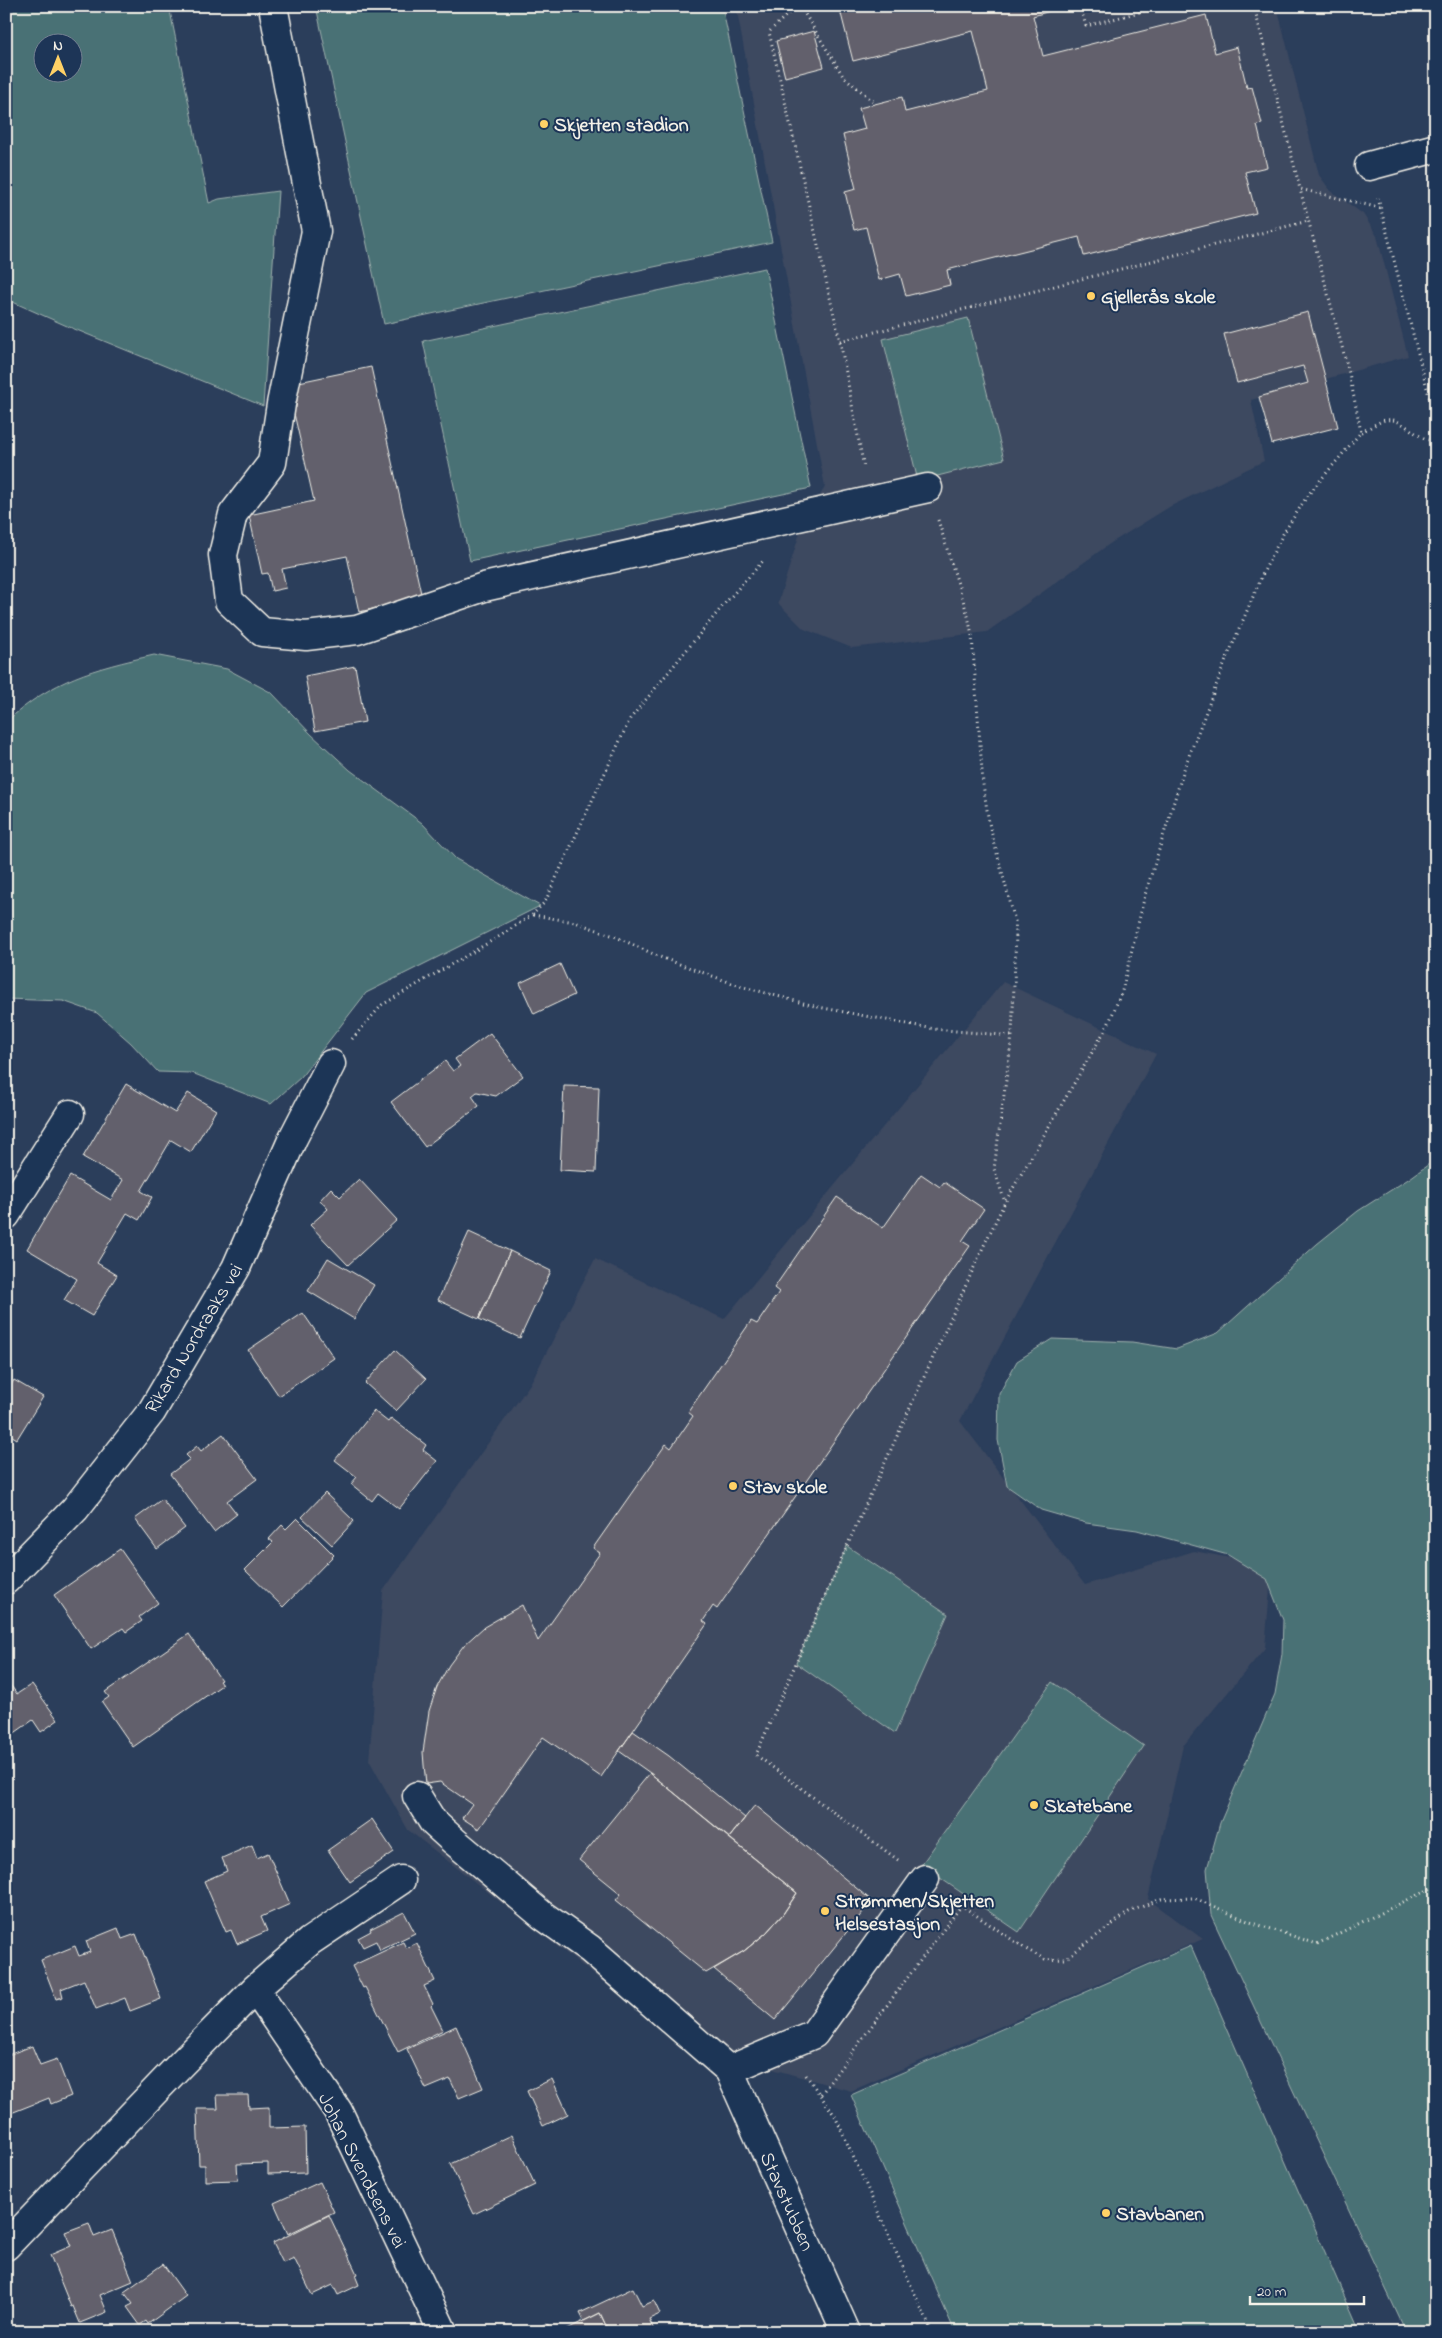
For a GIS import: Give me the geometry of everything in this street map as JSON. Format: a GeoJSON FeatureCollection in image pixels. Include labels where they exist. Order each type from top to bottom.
{"type":"FeatureCollection","features":[{"type":"Feature","properties":{"kind":"street"},"geometry":{"type":"LineString","coordinates":[[273,6],[316,231],[281,404],[272,463],[233,514],[223,555],[229,601],[262,632],[306,636],[358,630],[484,587],[928,488]]}},
{"type":"Feature","properties":{"kind":"street"},"geometry":{"type":"LineString","coordinates":[[1369,166],[1436,148]]}},
{"type":"Feature","properties":{"kind":"street","name":"Rikard Nordraaks vei"},"geometry":{"type":"LineString","coordinates":[[6,1580],[75,1509],[152,1412],[236,1268],[293,1138],[331,1064]]}},
{"type":"Feature","properties":{"kind":"street"},"geometry":{"type":"LineString","coordinates":[[6,1215],[70,1114]]}},
{"type":"Feature","properties":{"kind":"street"},"geometry":{"type":"LineString","coordinates":[[417,1796],[433,1822],[454,1841],[542,1915],[590,1949],[729,2070],[814,2034],[925,1879]]}},
{"type":"Feature","properties":{"kind":"street"},"geometry":{"type":"LineString","coordinates":[[6,2246],[255,1989],[310,1941],[401,1880]]}},
{"type":"Feature","properties":{"kind":"street","name":"Johan Svendsens vei"},"geometry":{"type":"LineString","coordinates":[[255,1989],[338,2111],[443,2332]]}},
{"type":"Feature","properties":{"kind":"street","name":"Stavstubben"},"geometry":{"type":"LineString","coordinates":[[729,2070],[846,2332]]}},
{"type":"Feature","properties":{"kind":"path"},"geometry":{"type":"LineString","coordinates":[[796,6],[769,32],[840,341],[870,501]]}},
{"type":"Feature","properties":{"kind":"path"},"geometry":{"type":"LineString","coordinates":[[800,6],[843,76],[873,101]]}},
{"type":"Feature","properties":{"kind":"path"},"geometry":{"type":"LineString","coordinates":[[1080,6],[1086,26],[1163,6]]}},
{"type":"Feature","properties":{"kind":"path"},"geometry":{"type":"LineString","coordinates":[[1254,6],[1308,221],[1349,373],[1361,432]]}},
{"type":"Feature","properties":{"kind":"path"},"geometry":{"type":"LineString","coordinates":[[1369,166],[1436,422]]}},
{"type":"Feature","properties":{"kind":"path"},"geometry":{"type":"LineString","coordinates":[[1300,189],[1380,208]]}},
{"type":"Feature","properties":{"kind":"path"},"geometry":{"type":"LineString","coordinates":[[840,341],[1308,221]]}},
{"type":"Feature","properties":{"kind":"path"},"geometry":{"type":"LineString","coordinates":[[1436,440],[1425,439],[1394,420],[1384,420],[1361,432],[1308,495],[1283,534],[1264,571],[1226,660],[1184,766],[1145,896],[1122,991],[1108,1025],[1005,1202],[852,1537],[756,1755],[961,1906],[1046,1960],[1065,1959],[1129,1912],[1161,1900],[1194,1898],[1250,1922],[1317,1944],[1436,1886]]}},
{"type":"Feature","properties":{"kind":"path"},"geometry":{"type":"LineString","coordinates":[[928,488],[968,616],[972,636],[983,784],[996,857],[1015,921],[1012,1036],[994,1169],[1005,1202]]}},
{"type":"Feature","properties":{"kind":"path"},"geometry":{"type":"LineString","coordinates":[[331,1064],[382,1005],[500,936],[532,914],[545,902],[630,720],[726,602],[765,558]]}},
{"type":"Feature","properties":{"kind":"path"},"geometry":{"type":"LineString","coordinates":[[532,914],[575,922],[614,936],[660,957],[740,986],[818,1007],[934,1029],[1012,1036]]}},
{"type":"Feature","properties":{"kind":"path"},"geometry":{"type":"LineString","coordinates":[[821,2094],[961,1906]]}},
{"type":"Feature","properties":{"kind":"path"},"geometry":{"type":"LineString","coordinates":[[782,2046],[821,2094],[835,2116],[932,2332]]}},
{"type":"Feature","properties":{"kind":"shaded area","name":"Gjellerås skole"},"geometry":{"type":"Polygon","coordinates":[[[736,6],[1277,6],[1319,175],[1330,190],[1363,214],[1377,236],[1408,356],[1251,400],[1264,461],[1171,506],[1111,543],[987,632],[852,648],[804,629],[778,603],[802,526],[825,487],[736,6]]]}},
{"type":"Feature","properties":{"kind":"shaded area","name":"Stav skole"},"geometry":{"type":"Polygon","coordinates":[[[1003,982],[1156,1054],[960,1421],[1085,1585],[1194,1551],[1272,1566],[1265,1648],[1183,1746],[1148,1899],[1203,1939],[851,2091],[683,2044],[408,1830],[369,1760],[383,1591],[530,1384],[595,1259],[724,1319],[1003,982]]]}},
{"type":"Feature","properties":{"kind":"green space"},"geometry":{"type":"Polygon","coordinates":[[[6,6],[169,6],[209,203],[219,199],[278,191],[263,406],[6,299],[6,6]]]}},
{"type":"Feature","properties":{"kind":"green space","name":"Skjetten stadion"},"geometry":{"type":"Polygon","coordinates":[[[316,6],[722,6],[772,242],[384,324],[316,6]]]}},
{"type":"Feature","properties":{"kind":"green space"},"geometry":{"type":"Polygon","coordinates":[[[765,268],[811,488],[470,561],[423,341],[765,268]]]}},
{"type":"Feature","properties":{"kind":"green space"},"geometry":{"type":"Polygon","coordinates":[[[968,318],[1004,459],[918,481],[883,339],[968,318]]]}},
{"type":"Feature","properties":{"kind":"green space"},"geometry":{"type":"Polygon","coordinates":[[[154,655],[227,669],[272,693],[311,734],[350,770],[422,823],[456,859],[540,906],[366,993],[301,1077],[271,1104],[192,1073],[158,1072],[131,1043],[97,1013],[63,1001],[6,999],[6,722],[40,695],[57,686],[93,671],[154,655]]]}},
{"type":"Feature","properties":{"kind":"green space"},"geometry":{"type":"Polygon","coordinates":[[[1436,1159],[1436,2332],[1406,2332],[1211,1915],[1207,1869],[1220,1823],[1275,1694],[1282,1654],[1283,1620],[1267,1579],[1228,1555],[1137,1530],[1086,1523],[1041,1510],[1007,1486],[998,1440],[999,1394],[1017,1361],[1052,1339],[1132,1342],[1177,1349],[1218,1333],[1317,1244],[1358,1211],[1436,1159]]]}},
{"type":"Feature","properties":{"kind":"green space"},"geometry":{"type":"Polygon","coordinates":[[[847,1546],[948,1614],[895,1733],[796,1663],[847,1546]]]}},
{"type":"Feature","properties":{"kind":"green space","name":"Skatebane"},"geometry":{"type":"Polygon","coordinates":[[[1052,1682],[1144,1746],[1019,1932],[921,1865],[1052,1682]]]}},
{"type":"Feature","properties":{"kind":"green space","name":"Stavbanen"},"geometry":{"type":"Polygon","coordinates":[[[1191,1946],[1360,2332],[955,2332],[851,2095],[1191,1946]]]}},
{"type":"Feature","properties":{"kind":"building"},"geometry":{"type":"Polygon","coordinates":[[[839,6],[1067,6],[1033,16],[1043,56],[1206,15],[1215,53],[1237,47],[1247,88],[1252,87],[1262,124],[1257,125],[1267,167],[1245,172],[1256,213],[1084,256],[1079,237],[947,270],[950,285],[906,296],[900,274],[879,280],[866,227],[854,230],[845,192],[856,189],[843,135],[865,129],[859,108],[902,97],[905,112],[988,91],[973,31],[853,61],[839,6]]]}},
{"type":"Feature","properties":{"kind":"building"},"geometry":{"type":"Polygon","coordinates":[[[814,31],[824,67],[785,77],[776,41],[814,31]]]}},
{"type":"Feature","properties":{"kind":"building"},"geometry":{"type":"Polygon","coordinates":[[[1308,312],[1338,427],[1272,444],[1259,397],[1308,383],[1303,366],[1237,383],[1224,334],[1308,312]]]}},
{"type":"Feature","properties":{"kind":"building"},"geometry":{"type":"Polygon","coordinates":[[[371,367],[422,598],[359,612],[347,556],[282,569],[286,588],[272,591],[268,573],[262,574],[249,515],[314,501],[293,409],[296,408],[299,382],[371,367]]]}},
{"type":"Feature","properties":{"kind":"building"},"geometry":{"type":"Polygon","coordinates":[[[355,666],[365,722],[315,731],[305,676],[355,666]]]}},
{"type":"Feature","properties":{"kind":"building"},"geometry":{"type":"Polygon","coordinates":[[[560,964],[574,995],[534,1014],[520,983],[560,964]]]}},
{"type":"Feature","properties":{"kind":"building"},"geometry":{"type":"Polygon","coordinates":[[[490,1033],[523,1076],[496,1096],[477,1092],[472,1096],[479,1106],[425,1147],[391,1102],[445,1061],[453,1071],[460,1066],[455,1059],[490,1033]]]}},
{"type":"Feature","properties":{"kind":"building"},"geometry":{"type":"Polygon","coordinates":[[[126,1084],[175,1113],[188,1093],[216,1110],[191,1152],[171,1140],[141,1191],[152,1197],[139,1220],[127,1213],[97,1263],[117,1275],[92,1316],[64,1300],[77,1279],[27,1249],[70,1176],[111,1200],[123,1180],[83,1157],[126,1084]]]}},
{"type":"Feature","properties":{"kind":"building"},"geometry":{"type":"Polygon","coordinates":[[[564,1086],[599,1087],[596,1172],[560,1170],[564,1086]]]}},
{"type":"Feature","properties":{"kind":"building"},"geometry":{"type":"Polygon","coordinates":[[[921,1174],[940,1187],[944,1182],[984,1209],[962,1241],[970,1246],[717,1609],[713,1606],[703,1621],[707,1624],[601,1777],[543,1737],[479,1829],[462,1818],[472,1804],[440,1782],[426,1784],[424,1765],[423,1752],[429,1711],[437,1687],[449,1665],[464,1645],[484,1627],[522,1605],[538,1641],[600,1553],[593,1548],[666,1444],[671,1448],[693,1416],[688,1412],[751,1321],[757,1324],[779,1292],[774,1288],[837,1197],[883,1228],[921,1174]]]}},
{"type":"Feature","properties":{"kind":"building"},"geometry":{"type":"Polygon","coordinates":[[[359,1179],[397,1220],[348,1265],[310,1225],[328,1209],[320,1200],[331,1188],[340,1197],[359,1179]]]}},
{"type":"Feature","properties":{"kind":"building"},"geometry":{"type":"Polygon","coordinates":[[[469,1232],[510,1251],[479,1319],[438,1300],[469,1232]]]}},
{"type":"Feature","properties":{"kind":"building"},"geometry":{"type":"Polygon","coordinates":[[[510,1251],[551,1271],[520,1338],[479,1319],[510,1251]]]}},
{"type":"Feature","properties":{"kind":"building"},"geometry":{"type":"Polygon","coordinates":[[[328,1258],[374,1285],[354,1319],[308,1291],[328,1258]]]}},
{"type":"Feature","properties":{"kind":"building"},"geometry":{"type":"Polygon","coordinates":[[[303,1313],[334,1358],[279,1396],[248,1350],[303,1313]]]}},
{"type":"Feature","properties":{"kind":"building"},"geometry":{"type":"Polygon","coordinates":[[[395,1350],[426,1379],[396,1411],[365,1383],[395,1350]]]}},
{"type":"Feature","properties":{"kind":"building"},"geometry":{"type":"Polygon","coordinates":[[[14,1380],[43,1397],[17,1439],[6,1432],[6,1393],[14,1380]]]}},
{"type":"Feature","properties":{"kind":"building"},"geometry":{"type":"Polygon","coordinates":[[[374,1411],[388,1422],[391,1418],[426,1445],[423,1450],[437,1461],[399,1509],[378,1493],[372,1501],[351,1484],[357,1477],[335,1460],[374,1411]]]}},
{"type":"Feature","properties":{"kind":"building"},"geometry":{"type":"Polygon","coordinates":[[[223,1434],[257,1479],[227,1501],[237,1514],[214,1532],[170,1474],[190,1459],[186,1455],[197,1446],[201,1451],[223,1434]]]}},
{"type":"Feature","properties":{"kind":"building"},"geometry":{"type":"Polygon","coordinates":[[[325,1493],[354,1521],[332,1545],[302,1517],[325,1493]]]}},
{"type":"Feature","properties":{"kind":"building"},"geometry":{"type":"Polygon","coordinates":[[[162,1499],[185,1528],[157,1549],[135,1519],[162,1499]]]}},
{"type":"Feature","properties":{"kind":"building"},"geometry":{"type":"Polygon","coordinates":[[[297,1518],[334,1555],[283,1607],[245,1570],[273,1542],[269,1539],[282,1525],[286,1529],[297,1518]]]}},
{"type":"Feature","properties":{"kind":"building"},"geometry":{"type":"Polygon","coordinates":[[[120,1549],[158,1603],[139,1617],[142,1621],[126,1632],[123,1628],[91,1649],[54,1595],[120,1549]]]}},
{"type":"Feature","properties":{"kind":"building"},"geometry":{"type":"Polygon","coordinates":[[[189,1634],[221,1680],[219,1681],[222,1685],[133,1747],[102,1702],[109,1697],[105,1692],[189,1634]]]}},
{"type":"Feature","properties":{"kind":"building"},"geometry":{"type":"Polygon","coordinates":[[[6,1679],[17,1694],[32,1684],[58,1720],[41,1732],[33,1720],[6,1739],[6,1679]]]}},
{"type":"Feature","properties":{"kind":"building"},"geometry":{"type":"Polygon","coordinates":[[[633,1731],[669,1756],[745,1818],[729,1838],[650,1773],[619,1751],[633,1731]]]}},
{"type":"Feature","properties":{"kind":"building"},"geometry":{"type":"Polygon","coordinates":[[[650,1773],[797,1893],[783,1914],[766,1933],[744,1951],[706,1973],[616,1900],[621,1894],[579,1860],[650,1773]]]}},
{"type":"Feature","properties":{"kind":"building","name":"Strømmen/Skjetten Helsestasjon"},"geometry":{"type":"Polygon","coordinates":[[[755,1805],[872,1901],[775,2020],[714,1969],[744,1951],[766,1933],[783,1914],[797,1893],[729,1838],[755,1805]]]}},
{"type":"Feature","properties":{"kind":"building"},"geometry":{"type":"Polygon","coordinates":[[[372,1819],[394,1852],[350,1882],[328,1850],[372,1819]]]}},
{"type":"Feature","properties":{"kind":"building"},"geometry":{"type":"Polygon","coordinates":[[[252,1845],[257,1858],[268,1853],[290,1904],[261,1917],[267,1931],[237,1944],[231,1930],[226,1932],[204,1881],[227,1871],[222,1858],[252,1845]]]}},
{"type":"Feature","properties":{"kind":"building"},"geometry":{"type":"Polygon","coordinates":[[[404,1912],[415,1933],[380,1950],[376,1941],[363,1947],[358,1938],[371,1931],[370,1929],[404,1912]]]}},
{"type":"Feature","properties":{"kind":"building"},"geometry":{"type":"Polygon","coordinates":[[[118,1928],[122,1939],[136,1934],[161,1999],[130,2011],[125,1998],[96,2009],[84,1980],[61,1989],[63,1997],[56,1999],[41,1960],[75,1946],[79,1956],[90,1952],[86,1941],[118,1928]]]}},
{"type":"Feature","properties":{"kind":"building"},"geometry":{"type":"Polygon","coordinates":[[[403,1942],[406,1948],[417,1943],[435,1981],[424,1986],[433,2004],[431,2006],[443,2030],[398,2052],[365,1987],[363,1988],[352,1966],[403,1942]]]}},
{"type":"Feature","properties":{"kind":"building"},"geometry":{"type":"Polygon","coordinates":[[[456,2026],[483,2088],[459,2098],[450,2079],[426,2089],[407,2049],[456,2026]]]}},
{"type":"Feature","properties":{"kind":"building"},"geometry":{"type":"Polygon","coordinates":[[[32,2046],[40,2065],[57,2059],[71,2096],[51,2104],[49,2098],[6,2115],[6,2049],[8,2055],[32,2046]]]}},
{"type":"Feature","properties":{"kind":"building"},"geometry":{"type":"Polygon","coordinates":[[[552,2079],[568,2114],[543,2126],[527,2091],[552,2079]]]}},
{"type":"Feature","properties":{"kind":"building"},"geometry":{"type":"Polygon","coordinates":[[[217,2095],[248,2095],[249,2108],[269,2107],[269,2128],[305,2127],[306,2173],[268,2174],[268,2163],[237,2164],[238,2180],[205,2181],[205,2165],[199,2165],[197,2109],[218,2109],[217,2095]]]}},
{"type":"Feature","properties":{"kind":"building"},"geometry":{"type":"Polygon","coordinates":[[[512,2135],[535,2185],[474,2214],[450,2164],[512,2135]]]}},
{"type":"Feature","properties":{"kind":"building"},"geometry":{"type":"Polygon","coordinates":[[[320,2182],[334,2212],[288,2234],[274,2203],[320,2182]]]}},
{"type":"Feature","properties":{"kind":"building"},"geometry":{"type":"Polygon","coordinates":[[[329,2215],[357,2274],[355,2275],[359,2285],[338,2295],[333,2285],[312,2295],[294,2258],[283,2263],[273,2243],[329,2215]]]}},
{"type":"Feature","properties":{"kind":"building"},"geometry":{"type":"Polygon","coordinates":[[[89,2223],[94,2237],[112,2230],[133,2281],[100,2295],[107,2312],[80,2323],[73,2306],[71,2307],[50,2255],[71,2246],[65,2232],[89,2223]]]}},
{"type":"Feature","properties":{"kind":"building"},"geometry":{"type":"Polygon","coordinates":[[[163,2264],[186,2296],[148,2324],[146,2321],[140,2325],[127,2307],[133,2304],[124,2292],[163,2264]]]}},
{"type":"Feature","properties":{"kind":"building"},"geometry":{"type":"Polygon","coordinates":[[[633,2288],[642,2306],[654,2301],[660,2314],[649,2319],[655,2332],[609,2332],[600,2313],[584,2321],[580,2313],[633,2288]]]}},
{"type":"Feature","properties":{"kind":"building"},"geometry":{"type":"Polygon","coordinates":[[[600,2313],[609,2332],[566,2332],[565,2330],[600,2313]]]}},
{"type":"Feature","properties":{"kind":"building"},"geometry":{"type":"Polygon","coordinates":[[[547,2323],[552,2332],[530,2332],[547,2323]]]}},
{"type":"Feature","properties":{"kind":"place","name":"Skjetten stadion"},"geometry":{"type":"Point","coordinates":[544,124]}},
{"type":"Feature","properties":{"kind":"place","name":"Gjellerås skole"},"geometry":{"type":"Point","coordinates":[1091,296]}},
{"type":"Feature","properties":{"kind":"place","name":"Stav skole"},"geometry":{"type":"Point","coordinates":[733,1486]}},
{"type":"Feature","properties":{"kind":"place","name":"Skatebane"},"geometry":{"type":"Point","coordinates":[1034,1805]}},
{"type":"Feature","properties":{"kind":"place","name":"Strømmen/Skjetten Helsestasjon"},"geometry":{"type":"Point","coordinates":[825,1911]}},
{"type":"Feature","properties":{"kind":"place","name":"Stavbanen"},"geometry":{"type":"Point","coordinates":[1106,2213]}}]}
